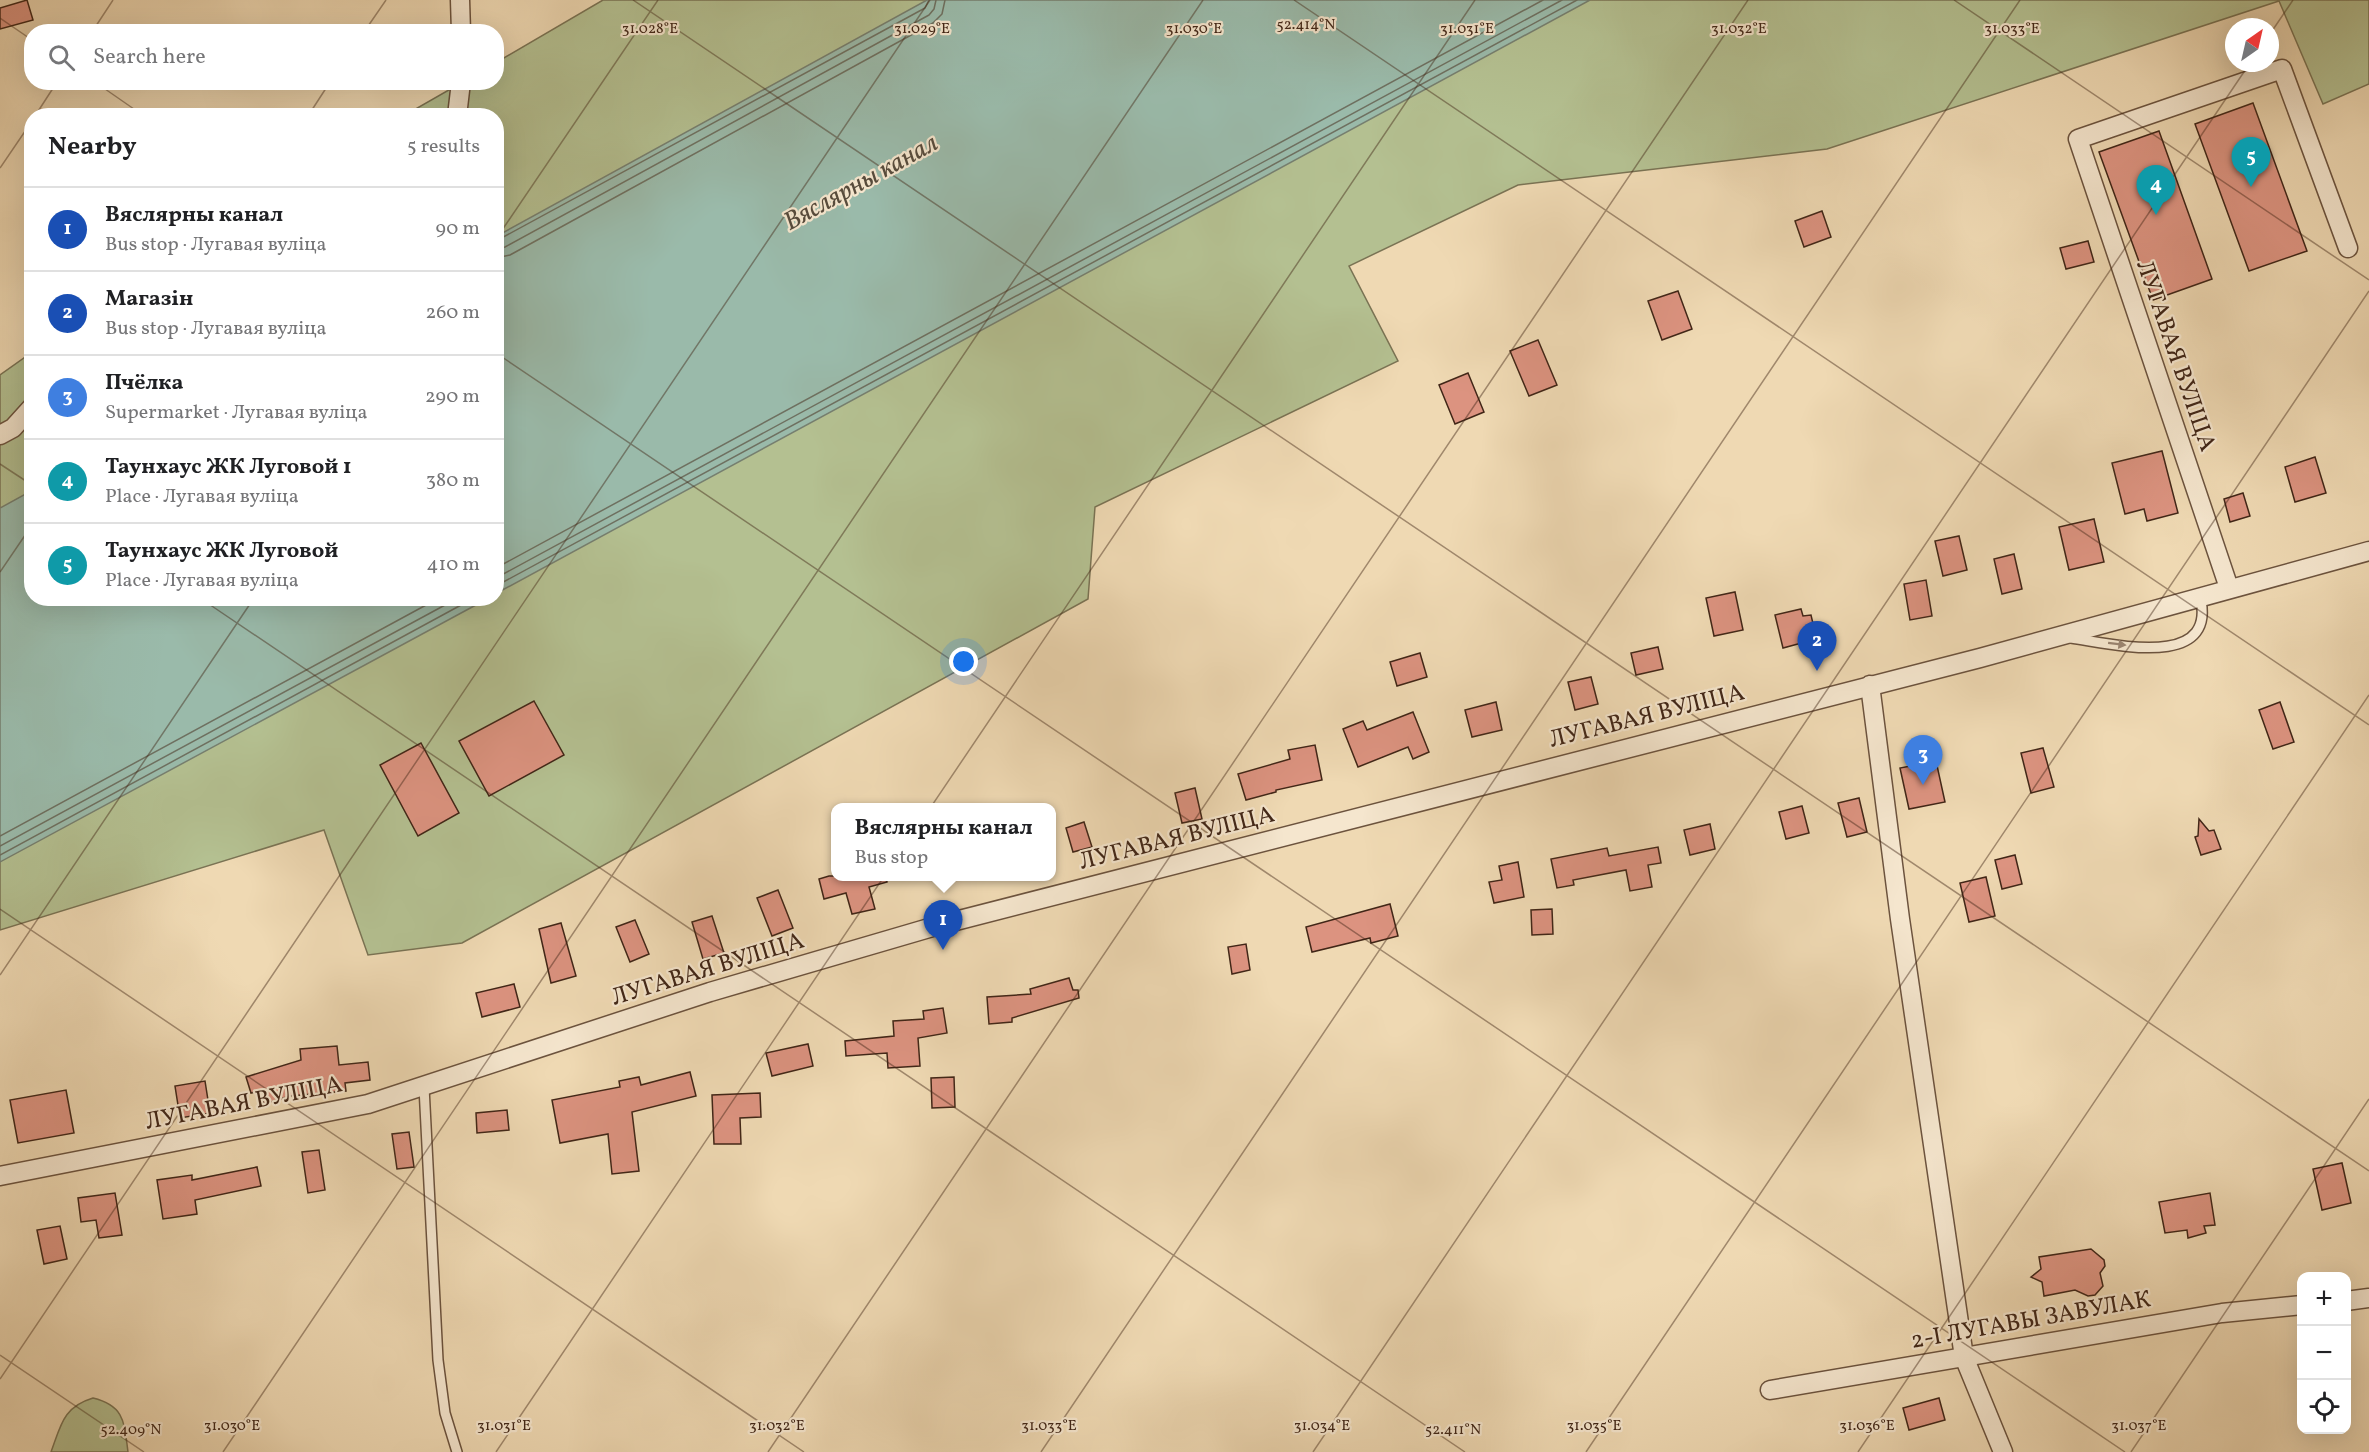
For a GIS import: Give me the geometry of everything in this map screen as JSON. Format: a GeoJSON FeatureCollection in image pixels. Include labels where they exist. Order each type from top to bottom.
{"type":"FeatureCollection","features":[{"type":"Feature","properties":{"kind":"street"},"geometry":{"type":"LineString","coordinates":[[460,0],[461,24]]}},
{"type":"Feature","properties":{"kind":"street","name":"ЛУГАВАЯ ВУЛІЦА"},"geometry":{"type":"LineString","coordinates":[[2229,588],[2078,139],[2282,69],[2348,248]]}},
{"type":"Feature","properties":{"kind":"street"},"geometry":{"type":"LineString","coordinates":[[458,108],[460,90]]}},
{"type":"Feature","properties":{"kind":"street"},"geometry":{"type":"LineString","coordinates":[[0,435],[13,428],[24,416]]}},
{"type":"Feature","properties":{"kind":"street","name":"ЛУГАВАЯ ВУЛІЦА"},"geometry":{"type":"LineString","coordinates":[[0,1176],[369,1104],[711,992],[926,929],[2059,636],[2369,551]]}},
{"type":"Feature","properties":{"kind":"street"},"geometry":{"type":"LineString","coordinates":[[1870,685],[1900,919],[1964,1357],[2003,1452]]}},
{"type":"Feature","properties":{"kind":"street"},"geometry":{"type":"LineString","coordinates":[[2351,1301],[2369,1299]]}},
{"type":"Feature","properties":{"kind":"street","name":"2-І ЛУГАВЫ ЗАВУЛАК"},"geometry":{"type":"LineString","coordinates":[[1770,1390],[2222,1313],[2297,1305]]}},
{"type":"Feature","properties":{"kind":"lane"},"geometry":{"type":"LineString","coordinates":[[2059,636],[2154,649],[2175,647],[2189,638],[2197,629],[2203,609],[2200,596]]}},
{"type":"Feature","properties":{"kind":"lane"},"geometry":{"type":"LineString","coordinates":[[424,1087],[438,1360],[445,1413],[457,1452]]}},
{"type":"Feature","properties":{"kind":"green space"},"geometry":{"type":"Polygon","coordinates":[[[603,0],[2369,0],[2369,84],[2323,104],[2279,1],[1827,149],[1518,185],[1349,266],[1398,361],[1095,507],[1088,599],[462,943],[368,955],[324,830],[0,930],[0,375],[24,358],[24,606],[504,606],[504,108],[417,108],[449,90],[504,90],[504,58],[603,0]]]}},
{"type":"Feature","properties":{"kind":"green space"},"geometry":{"type":"Polygon","coordinates":[[[93,1398],[104,1401],[121,1417],[128,1452],[51,1452],[64,1418],[75,1406],[93,1398]]]}},
{"type":"Feature","properties":{"kind":"water"},"geometry":{"type":"Polygon","coordinates":[[[927,0],[1590,0],[504,589],[504,232],[927,0]]]}},
{"type":"Feature","properties":{"kind":"water"},"geometry":{"type":"Polygon","coordinates":[[[24,495],[24,606],[474,606],[0,862],[0,508],[24,495]]]}},
{"type":"Feature","properties":{"kind":"building"},"geometry":{"type":"Polygon","coordinates":[[[27,0],[33,20],[0,29],[0,8],[27,0]]]}},
{"type":"Feature","properties":{"kind":"building"},"geometry":{"type":"Polygon","coordinates":[[[2253,103],[2307,251],[2249,271],[2195,124],[2253,103]]]}},
{"type":"Feature","properties":{"kind":"building"},"geometry":{"type":"Polygon","coordinates":[[[2159,131],[2212,279],[2153,300],[2099,152],[2159,131]]]}},
{"type":"Feature","properties":{"kind":"building"},"geometry":{"type":"Polygon","coordinates":[[[1822,211],[1831,237],[1804,247],[1795,221],[1822,211]]]}},
{"type":"Feature","properties":{"kind":"building"},"geometry":{"type":"Polygon","coordinates":[[[2088,241],[2094,262],[2066,269],[2060,248],[2088,241]]]}},
{"type":"Feature","properties":{"kind":"building"},"geometry":{"type":"Polygon","coordinates":[[[1678,291],[1692,329],[1662,340],[1648,301],[1678,291]]]}},
{"type":"Feature","properties":{"kind":"building"},"geometry":{"type":"Polygon","coordinates":[[[1538,340],[1557,385],[1529,396],[1510,351],[1538,340]]]}},
{"type":"Feature","properties":{"kind":"building"},"geometry":{"type":"Polygon","coordinates":[[[1468,373],[1484,412],[1455,424],[1439,385],[1468,373]]]}},
{"type":"Feature","properties":{"kind":"building"},"geometry":{"type":"Polygon","coordinates":[[[2162,451],[2178,513],[2147,521],[2144,509],[2125,514],[2112,463],[2162,451]]]}},
{"type":"Feature","properties":{"kind":"building"},"geometry":{"type":"Polygon","coordinates":[[[2315,457],[2326,493],[2295,502],[2285,467],[2315,457]]]}},
{"type":"Feature","properties":{"kind":"building"},"geometry":{"type":"Polygon","coordinates":[[[2243,493],[2250,516],[2230,522],[2224,499],[2243,493]]]}},
{"type":"Feature","properties":{"kind":"building"},"geometry":{"type":"Polygon","coordinates":[[[2094,519],[2104,562],[2069,570],[2059,527],[2094,519]]]}},
{"type":"Feature","properties":{"kind":"building"},"geometry":{"type":"Polygon","coordinates":[[[1959,536],[1967,570],[1943,576],[1935,541],[1959,536]]]}},
{"type":"Feature","properties":{"kind":"building"},"geometry":{"type":"Polygon","coordinates":[[[2014,554],[2022,589],[2002,594],[1994,559],[2014,554]]]}},
{"type":"Feature","properties":{"kind":"building"},"geometry":{"type":"Polygon","coordinates":[[[1926,580],[1932,616],[1910,620],[1904,584],[1926,580]]]}},
{"type":"Feature","properties":{"kind":"building"},"geometry":{"type":"Polygon","coordinates":[[[1735,592],[1743,630],[1714,636],[1706,598],[1735,592]]]}},
{"type":"Feature","properties":{"kind":"building"},"geometry":{"type":"Polygon","coordinates":[[[1801,609],[1803,616],[1811,615],[1815,632],[1808,633],[1809,641],[1783,648],[1775,615],[1801,609]]]}},
{"type":"Feature","properties":{"kind":"building"},"geometry":{"type":"Polygon","coordinates":[[[1658,647],[1663,669],[1636,675],[1631,653],[1658,647]]]}},
{"type":"Feature","properties":{"kind":"building"},"geometry":{"type":"Polygon","coordinates":[[[1420,653],[1427,677],[1397,686],[1390,662],[1420,653]]]}},
{"type":"Feature","properties":{"kind":"building"},"geometry":{"type":"Polygon","coordinates":[[[1591,677],[1598,704],[1575,710],[1568,682],[1591,677]]]}},
{"type":"Feature","properties":{"kind":"building"},"geometry":{"type":"Polygon","coordinates":[[[534,701],[564,755],[489,796],[459,741],[534,701]]]}},
{"type":"Feature","properties":{"kind":"building"},"geometry":{"type":"Polygon","coordinates":[[[1496,702],[1502,730],[1472,737],[1465,710],[1496,702]]]}},
{"type":"Feature","properties":{"kind":"building"},"geometry":{"type":"Polygon","coordinates":[[[2280,702],[2294,742],[2273,749],[2259,710],[2280,702]]]}},
{"type":"Feature","properties":{"kind":"building"},"geometry":{"type":"Polygon","coordinates":[[[1413,712],[1429,752],[1413,759],[1408,747],[1358,767],[1343,729],[1363,721],[1367,730],[1413,712]]]}},
{"type":"Feature","properties":{"kind":"building"},"geometry":{"type":"Polygon","coordinates":[[[421,743],[459,813],[418,836],[380,765],[421,743]]]}},
{"type":"Feature","properties":{"kind":"building"},"geometry":{"type":"Polygon","coordinates":[[[1315,745],[1322,780],[1276,790],[1276,792],[1246,800],[1238,774],[1290,759],[1288,750],[1315,745]]]}},
{"type":"Feature","properties":{"kind":"building"},"geometry":{"type":"Polygon","coordinates":[[[2043,748],[2054,787],[2031,793],[2021,753],[2043,748]]]}},
{"type":"Feature","properties":{"kind":"building"},"geometry":{"type":"Polygon","coordinates":[[[1936,761],[1945,802],[1909,809],[1900,768],[1936,761]]]}},
{"type":"Feature","properties":{"kind":"building"},"geometry":{"type":"Polygon","coordinates":[[[1195,788],[1202,819],[1182,823],[1175,793],[1195,788]]]}},
{"type":"Feature","properties":{"kind":"building"},"geometry":{"type":"Polygon","coordinates":[[[1859,798],[1867,832],[1847,837],[1838,803],[1859,798]]]}},
{"type":"Feature","properties":{"kind":"building"},"geometry":{"type":"Polygon","coordinates":[[[1802,806],[1809,833],[1786,839],[1779,812],[1802,806]]]}},
{"type":"Feature","properties":{"kind":"building"},"geometry":{"type":"Polygon","coordinates":[[[2199,819],[2209,831],[2214,830],[2221,849],[2201,855],[2195,837],[2198,836],[2199,819]]]}},
{"type":"Feature","properties":{"kind":"building"},"geometry":{"type":"Polygon","coordinates":[[[1084,822],[1092,847],[1073,852],[1066,828],[1084,822]]]}},
{"type":"Feature","properties":{"kind":"building"},"geometry":{"type":"Polygon","coordinates":[[[1710,824],[1715,849],[1690,855],[1684,830],[1710,824]]]}},
{"type":"Feature","properties":{"kind":"building"},"geometry":{"type":"Polygon","coordinates":[[[1658,847],[1661,863],[1648,865],[1652,887],[1630,891],[1626,870],[1573,880],[1574,885],[1557,888],[1551,859],[1607,848],[1609,856],[1658,847]]]}},
{"type":"Feature","properties":{"kind":"building"},"geometry":{"type":"Polygon","coordinates":[[[2015,855],[2022,884],[2002,889],[1995,860],[2015,855]]]}},
{"type":"Feature","properties":{"kind":"building"},"geometry":{"type":"Polygon","coordinates":[[[1518,862],[1524,897],[1494,903],[1489,882],[1502,880],[1499,866],[1518,862]]]}},
{"type":"Feature","properties":{"kind":"building"},"geometry":{"type":"Polygon","coordinates":[[[831,876],[831,881],[887,882],[869,887],[875,909],[852,914],[846,893],[824,899],[819,879],[831,876]]]}},
{"type":"Feature","properties":{"kind":"building"},"geometry":{"type":"Polygon","coordinates":[[[1986,877],[1995,916],[1969,922],[1960,883],[1986,877]]]}},
{"type":"Feature","properties":{"kind":"building"},"geometry":{"type":"Polygon","coordinates":[[[778,890],[793,928],[772,936],[757,898],[778,890]]]}},
{"type":"Feature","properties":{"kind":"building"},"geometry":{"type":"Polygon","coordinates":[[[1390,904],[1398,936],[1371,943],[1370,938],[1312,952],[1306,927],[1390,904]]]}},
{"type":"Feature","properties":{"kind":"building"},"geometry":{"type":"Polygon","coordinates":[[[1552,909],[1553,934],[1532,935],[1531,910],[1552,909]]]}},
{"type":"Feature","properties":{"kind":"building"},"geometry":{"type":"Polygon","coordinates":[[[712,916],[724,953],[703,959],[692,922],[712,916]]]}},
{"type":"Feature","properties":{"kind":"building"},"geometry":{"type":"Polygon","coordinates":[[[635,920],[649,954],[630,962],[616,927],[635,920]]]}},
{"type":"Feature","properties":{"kind":"building"},"geometry":{"type":"Polygon","coordinates":[[[561,923],[576,976],[551,983],[539,929],[561,923]]]}},
{"type":"Feature","properties":{"kind":"building"},"geometry":{"type":"Polygon","coordinates":[[[1246,944],[1250,970],[1232,974],[1228,947],[1246,944]]]}},
{"type":"Feature","properties":{"kind":"building"},"geometry":{"type":"Polygon","coordinates":[[[1069,978],[1073,990],[1078,990],[1079,998],[1012,1018],[1012,1022],[989,1024],[987,997],[1031,994],[1030,989],[1069,978]]]}},
{"type":"Feature","properties":{"kind":"building"},"geometry":{"type":"Polygon","coordinates":[[[514,984],[520,1007],[482,1017],[476,993],[514,984]]]}},
{"type":"Feature","properties":{"kind":"building"},"geometry":{"type":"Polygon","coordinates":[[[943,1008],[947,1033],[918,1038],[920,1066],[888,1068],[887,1053],[846,1056],[845,1041],[894,1036],[893,1021],[924,1019],[923,1011],[943,1008]]]}},
{"type":"Feature","properties":{"kind":"building"},"geometry":{"type":"Polygon","coordinates":[[[808,1044],[813,1066],[772,1076],[766,1053],[808,1044]]]}},
{"type":"Feature","properties":{"kind":"building"},"geometry":{"type":"Polygon","coordinates":[[[337,1046],[339,1065],[368,1062],[370,1080],[345,1083],[346,1091],[290,1096],[264,1104],[260,1091],[251,1093],[246,1077],[301,1060],[300,1049],[337,1046]]]}},
{"type":"Feature","properties":{"kind":"building"},"geometry":{"type":"Polygon","coordinates":[[[690,1072],[696,1096],[632,1112],[639,1171],[612,1174],[608,1134],[560,1143],[552,1100],[620,1087],[619,1081],[639,1077],[641,1085],[690,1072]]]}},
{"type":"Feature","properties":{"kind":"building"},"geometry":{"type":"Polygon","coordinates":[[[954,1077],[955,1107],[932,1108],[931,1078],[954,1077]]]}},
{"type":"Feature","properties":{"kind":"building"},"geometry":{"type":"Polygon","coordinates":[[[205,1081],[210,1113],[180,1118],[175,1086],[205,1081]]]}},
{"type":"Feature","properties":{"kind":"building"},"geometry":{"type":"Polygon","coordinates":[[[66,1090],[74,1133],[18,1143],[10,1100],[66,1090]]]}},
{"type":"Feature","properties":{"kind":"building"},"geometry":{"type":"Polygon","coordinates":[[[760,1093],[761,1117],[740,1118],[741,1144],[714,1144],[712,1095],[760,1093]]]}},
{"type":"Feature","properties":{"kind":"building"},"geometry":{"type":"Polygon","coordinates":[[[507,1110],[509,1130],[477,1133],[476,1113],[507,1110]]]}},
{"type":"Feature","properties":{"kind":"building"},"geometry":{"type":"Polygon","coordinates":[[[409,1132],[414,1167],[397,1169],[392,1134],[409,1132]]]}},
{"type":"Feature","properties":{"kind":"building"},"geometry":{"type":"Polygon","coordinates":[[[319,1150],[325,1190],[308,1193],[302,1152],[319,1150]]]}},
{"type":"Feature","properties":{"kind":"building"},"geometry":{"type":"Polygon","coordinates":[[[2342,1163],[2351,1203],[2322,1210],[2313,1169],[2342,1163]]]}},
{"type":"Feature","properties":{"kind":"building"},"geometry":{"type":"Polygon","coordinates":[[[257,1167],[261,1186],[195,1200],[197,1214],[163,1219],[157,1180],[192,1175],[192,1180],[257,1167]]]}},
{"type":"Feature","properties":{"kind":"building"},"geometry":{"type":"Polygon","coordinates":[[[115,1193],[122,1235],[99,1238],[96,1220],[81,1222],[78,1198],[115,1193]]]}},
{"type":"Feature","properties":{"kind":"building"},"geometry":{"type":"Polygon","coordinates":[[[2210,1193],[2215,1225],[2204,1226],[2206,1233],[2188,1238],[2187,1230],[2165,1233],[2159,1202],[2210,1193]]]}},
{"type":"Feature","properties":{"kind":"building"},"geometry":{"type":"Polygon","coordinates":[[[60,1226],[67,1259],[44,1264],[37,1230],[60,1226]]]}},
{"type":"Feature","properties":{"kind":"building"},"geometry":{"type":"Polygon","coordinates":[[[2091,1249],[2104,1260],[2105,1266],[2100,1273],[2103,1286],[2095,1295],[2088,1296],[2075,1290],[2044,1296],[2042,1282],[2031,1277],[2041,1269],[2039,1257],[2091,1249]]]}},
{"type":"Feature","properties":{"kind":"building"},"geometry":{"type":"Polygon","coordinates":[[[1939,1398],[1945,1420],[1909,1430],[1903,1408],[1939,1398]]]}},
{"type":"Feature","properties":{"kind":"place","name":"Таунхаус ЖК Луговой"},"geometry":{"type":"Point","coordinates":[2251,187]}},
{"type":"Feature","properties":{"kind":"place","name":"Таунхаус ЖК Луговой 1"},"geometry":{"type":"Point","coordinates":[2156,215]}},
{"type":"Feature","properties":{"kind":"place","name":"Магазін"},"geometry":{"type":"Point","coordinates":[1817,671]}},
{"type":"Feature","properties":{"kind":"place","name":"Пчёлка"},"geometry":{"type":"Point","coordinates":[1923,785]}},
{"type":"Feature","properties":{"kind":"place","name":"Вяслярны канал"},"geometry":{"type":"Point","coordinates":[943,950]}}]}
